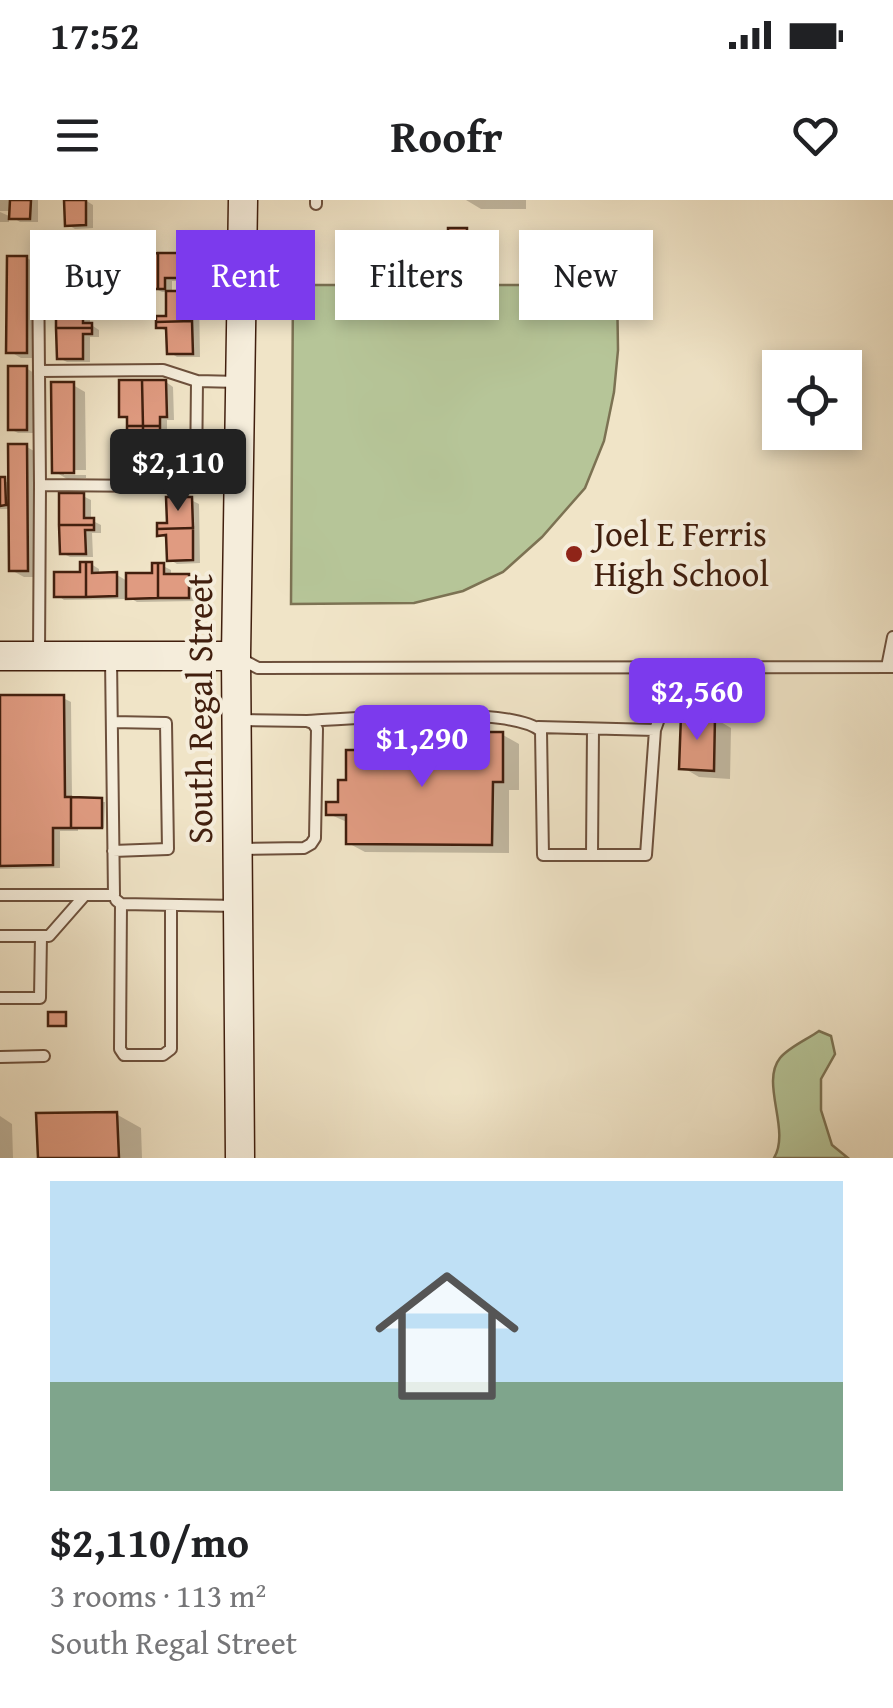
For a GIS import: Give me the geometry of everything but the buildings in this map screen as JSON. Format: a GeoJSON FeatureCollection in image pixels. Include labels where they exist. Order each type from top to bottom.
{"type":"FeatureCollection","features":[{"type":"Feature","properties":{"kind":"main road","name":"South Regal Street"},"geometry":{"type":"LineString","coordinates":[[240,1158],[236,656],[243,200]]}},
{"type":"Feature","properties":{"kind":"main road"},"geometry":{"type":"LineString","coordinates":[[0,656],[236,656]]}},
{"type":"Feature","properties":{"kind":"lane"},"geometry":{"type":"LineString","coordinates":[[39,320],[39,656]]}},
{"type":"Feature","properties":{"kind":"lane"},"geometry":{"type":"LineString","coordinates":[[39,371],[163,370],[197,380],[240,382]]}},
{"type":"Feature","properties":{"kind":"lane"},"geometry":{"type":"LineString","coordinates":[[196,476],[197,380]]}},
{"type":"Feature","properties":{"kind":"lane"},"geometry":{"type":"LineString","coordinates":[[40,484],[156,486],[196,476],[239,479]]}},
{"type":"Feature","properties":{"kind":"lane"},"geometry":{"type":"LineString","coordinates":[[236,656],[258,668],[890,666],[893,637]]}},
{"type":"Feature","properties":{"kind":"lane"},"geometry":{"type":"LineString","coordinates":[[111,656],[120,1049],[124,1055],[163,1055],[171,1049],[172,905]]}},
{"type":"Feature","properties":{"kind":"lane"},"geometry":{"type":"LineString","coordinates":[[538,727],[543,856],[646,856],[654,730],[666,699],[666,666]]}},
{"type":"Feature","properties":{"kind":"lane"},"geometry":{"type":"LineString","coordinates":[[237,720],[478,715],[538,727],[654,730]]}},
{"type":"Feature","properties":{"kind":"lane"},"geometry":{"type":"LineString","coordinates":[[238,849],[304,848],[315,838],[317,730],[307,720]]}},
{"type":"Feature","properties":{"kind":"lane"},"geometry":{"type":"LineString","coordinates":[[112,722],[166,723],[167,759],[168,849],[114,851]]}},
{"type":"Feature","properties":{"kind":"lane"},"geometry":{"type":"LineString","coordinates":[[592,856],[593,729]]}},
{"type":"Feature","properties":{"kind":"lane"},"geometry":{"type":"LineString","coordinates":[[0,895],[85,894],[172,905],[238,906]]}},
{"type":"Feature","properties":{"kind":"lane"},"geometry":{"type":"LineString","coordinates":[[0,936],[50,936],[85,894]]}},
{"type":"Feature","properties":{"kind":"lane"},"geometry":{"type":"LineString","coordinates":[[0,998],[40,998],[41,936]]}},
{"type":"Feature","properties":{"kind":"lane"},"geometry":{"type":"LineString","coordinates":[[0,1057],[44,1056]]}},
{"type":"Feature","properties":{"kind":"green space"},"geometry":{"type":"Polygon","coordinates":[[[315,285],[335,285],[335,320],[499,320],[499,285],[519,285],[519,320],[618,320],[614,392],[604,441],[585,488],[542,537],[503,572],[463,591],[414,603],[291,604],[293,320],[315,320],[315,285]]]}},
{"type":"Feature","properties":{"kind":"green space"},"geometry":{"type":"Polygon","coordinates":[[[819,1031],[831,1036],[835,1054],[821,1079],[821,1110],[832,1145],[848,1158],[774,1158],[779,1134],[775,1068],[784,1054],[819,1031]]]}},
{"type":"Feature","properties":{"kind":"place","name":"Joel E Ferris High School"},"geometry":{"type":"Point","coordinates":[574,554]}}]}
